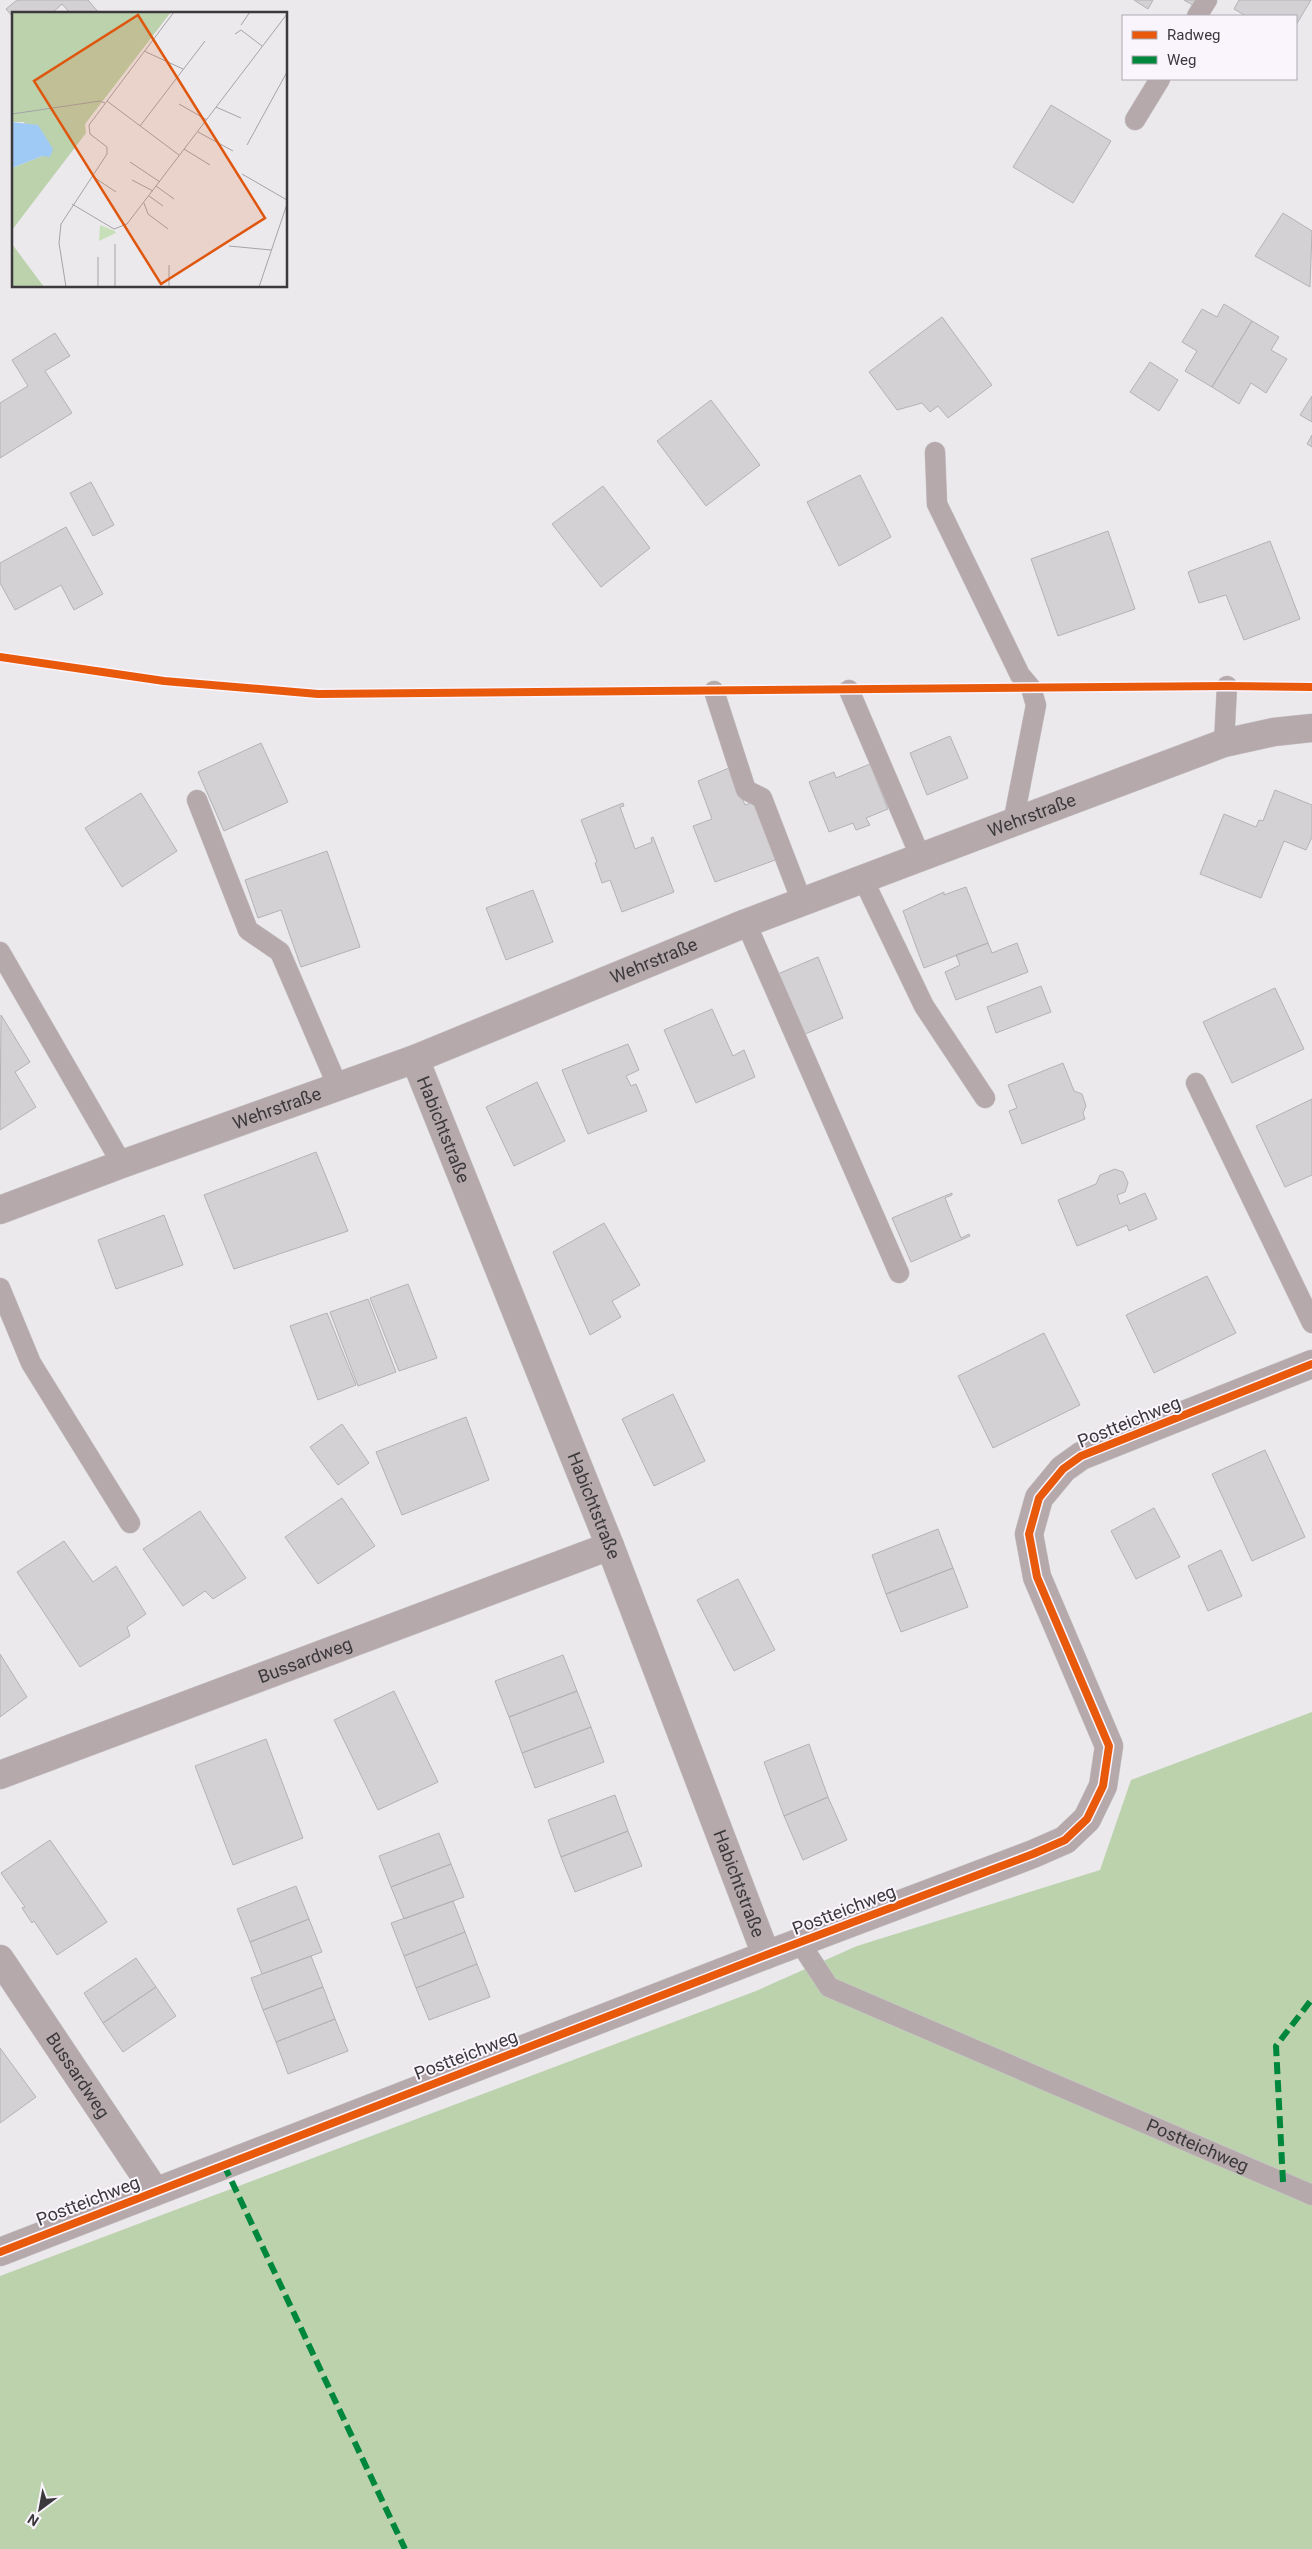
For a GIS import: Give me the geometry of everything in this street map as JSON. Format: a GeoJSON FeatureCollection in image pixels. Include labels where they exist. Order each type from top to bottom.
{"type":"FeatureCollection","features":[{"type":"Feature","properties":{"kind":"street","name":"Wehrstraße"},"geometry":{"type":"LineString","coordinates":[[0,1210],[122,1164],[416,1059],[746,923],[1224,744],[1274,732],[1312,728]]}},
{"type":"Feature","properties":{"kind":"street","name":"Habichtstraße"},"geometry":{"type":"LineString","coordinates":[[416,1059],[610,1546],[766,1955]]}},
{"type":"Feature","properties":{"kind":"street","name":"Postteichweg"},"geometry":{"type":"LineString","coordinates":[[0,2252],[766,1955],[1033,1854],[1064,1840],[1087,1819],[1103,1786],[1109,1746],[1037,1577],[1030,1534],[1039,1498],[1063,1469],[1081,1456],[1312,1364]]}},
{"type":"Feature","properties":{"kind":"street","name":"Bussardweg"},"geometry":{"type":"LineString","coordinates":[[0,1775],[610,1546]]}},
{"type":"Feature","properties":{"kind":"street","name":"Bussardweg"},"geometry":{"type":"LineString","coordinates":[[0,1959],[155,2191]]}},
{"type":"Feature","properties":{"kind":"lane"},"geometry":{"type":"LineString","coordinates":[[1198,15],[1207,0]]}},
{"type":"Feature","properties":{"kind":"lane"},"geometry":{"type":"LineString","coordinates":[[1135,120],[1159,80]]}},
{"type":"Feature","properties":{"kind":"lane"},"geometry":{"type":"LineString","coordinates":[[935,452],[937,504],[1020,675],[1031,688],[1036,705],[1013,823]]}},
{"type":"Feature","properties":{"kind":"lane"},"geometry":{"type":"LineString","coordinates":[[1224,744],[1227,686]]}},
{"type":"Feature","properties":{"kind":"lane"},"geometry":{"type":"LineString","coordinates":[[849,690],[921,858]]}},
{"type":"Feature","properties":{"kind":"lane"},"geometry":{"type":"LineString","coordinates":[[714,691],[746,790],[762,798],[802,902]]}},
{"type":"Feature","properties":{"kind":"lane"},"geometry":{"type":"LineString","coordinates":[[197,800],[248,930],[280,952],[338,1087]]}},
{"type":"Feature","properties":{"kind":"lane"},"geometry":{"type":"LineString","coordinates":[[863,879],[924,1006],[985,1098]]}},
{"type":"Feature","properties":{"kind":"lane"},"geometry":{"type":"LineString","coordinates":[[746,923],[899,1274]]}},
{"type":"Feature","properties":{"kind":"lane"},"geometry":{"type":"LineString","coordinates":[[0,952],[122,1164]]}},
{"type":"Feature","properties":{"kind":"lane"},"geometry":{"type":"LineString","coordinates":[[1196,1083],[1312,1323]]}},
{"type":"Feature","properties":{"kind":"lane"},"geometry":{"type":"LineString","coordinates":[[0,1288],[31,1363],[130,1523]]}},
{"type":"Feature","properties":{"kind":"lane","name":"Postteichweg"},"geometry":{"type":"LineString","coordinates":[[800,1943],[829,1987],[1312,2195]]}},
{"type":"Feature","properties":{"kind":"green space"},"geometry":{"type":"Polygon","coordinates":[[[1312,1712],[1312,2549],[0,2549],[0,2276],[756,1991],[857,1946],[1100,1870],[1131,1780],[1312,1712]]]}},
{"type":"Feature","properties":{"kind":"building"},"geometry":{"type":"Polygon","coordinates":[[[17,0],[88,0],[98,12],[69,12],[62,4],[53,12],[12,12],[12,16],[6,9],[17,0]]]}},
{"type":"Feature","properties":{"kind":"building"},"geometry":{"type":"Polygon","coordinates":[[[1134,0],[1153,0],[1148,9],[1134,0]]]}},
{"type":"Feature","properties":{"kind":"building"},"geometry":{"type":"Polygon","coordinates":[[[1184,0],[1203,0],[1198,8],[1184,0]]]}},
{"type":"Feature","properties":{"kind":"building"},"geometry":{"type":"Polygon","coordinates":[[[1239,0],[1311,0],[1297,23],[1297,15],[1244,15],[1234,9],[1239,0]]]}},
{"type":"Feature","properties":{"kind":"building"},"geometry":{"type":"Polygon","coordinates":[[[1051,105],[1111,141],[1073,203],[1013,167],[1051,105]]]}},
{"type":"Feature","properties":{"kind":"building"},"geometry":{"type":"Polygon","coordinates":[[[1283,213],[1312,231],[1310,287],[1255,256],[1283,213]]]}},
{"type":"Feature","properties":{"kind":"building"},"geometry":{"type":"Polygon","coordinates":[[[1224,304],[1252,321],[1212,387],[1185,371],[1197,351],[1182,342],[1202,309],[1217,317],[1224,304]]]}},
{"type":"Feature","properties":{"kind":"building"},"geometry":{"type":"Polygon","coordinates":[[[942,317],[992,385],[948,418],[938,406],[930,412],[922,403],[897,410],[869,372],[942,317]]]}},
{"type":"Feature","properties":{"kind":"building"},"geometry":{"type":"Polygon","coordinates":[[[1252,321],[1279,337],[1271,350],[1287,359],[1266,393],[1251,383],[1239,404],[1212,387],[1252,321]]]}},
{"type":"Feature","properties":{"kind":"building"},"geometry":{"type":"Polygon","coordinates":[[[55,333],[70,356],[45,371],[72,413],[0,458],[0,403],[28,386],[12,360],[55,333]]]}},
{"type":"Feature","properties":{"kind":"building"},"geometry":{"type":"Polygon","coordinates":[[[1150,362],[1178,380],[1159,411],[1130,392],[1150,362]]]}},
{"type":"Feature","properties":{"kind":"building"},"geometry":{"type":"Polygon","coordinates":[[[1312,396],[1312,422],[1300,415],[1312,396]]]}},
{"type":"Feature","properties":{"kind":"building"},"geometry":{"type":"Polygon","coordinates":[[[711,400],[760,465],[706,506],[657,441],[711,400]]]}},
{"type":"Feature","properties":{"kind":"building"},"geometry":{"type":"Polygon","coordinates":[[[1312,435],[1312,447],[1307,444],[1312,435]]]}},
{"type":"Feature","properties":{"kind":"building"},"geometry":{"type":"Polygon","coordinates":[[[860,475],[891,537],[839,566],[807,502],[860,475]]]}},
{"type":"Feature","properties":{"kind":"building"},"geometry":{"type":"Polygon","coordinates":[[[91,482],[114,525],[93,536],[70,493],[91,482]]]}},
{"type":"Feature","properties":{"kind":"building"},"geometry":{"type":"Polygon","coordinates":[[[603,486],[650,548],[601,587],[552,524],[603,486]]]}},
{"type":"Feature","properties":{"kind":"building"},"geometry":{"type":"Polygon","coordinates":[[[66,527],[103,594],[74,610],[61,585],[15,610],[0,583],[0,563],[66,527]]]}},
{"type":"Feature","properties":{"kind":"building"},"geometry":{"type":"Polygon","coordinates":[[[1108,531],[1135,609],[1058,636],[1031,559],[1108,531]]]}},
{"type":"Feature","properties":{"kind":"building"},"geometry":{"type":"Polygon","coordinates":[[[1270,541],[1300,619],[1244,640],[1226,595],[1199,603],[1188,572],[1270,541]]]}},
{"type":"Feature","properties":{"kind":"building"},"geometry":{"type":"Polygon","coordinates":[[[950,736],[968,778],[927,795],[910,753],[950,736]]]}},
{"type":"Feature","properties":{"kind":"building"},"geometry":{"type":"Polygon","coordinates":[[[261,743],[288,802],[224,831],[198,772],[261,743]]]}},
{"type":"Feature","properties":{"kind":"building"},"geometry":{"type":"Polygon","coordinates":[[[870,764],[888,809],[866,818],[870,825],[856,830],[853,823],[829,832],[809,782],[834,772],[836,778],[870,764]]]}},
{"type":"Feature","properties":{"kind":"building"},"geometry":{"type":"Polygon","coordinates":[[[729,768],[745,805],[754,802],[778,859],[715,882],[693,826],[712,819],[698,781],[729,768]]]}},
{"type":"Feature","properties":{"kind":"building"},"geometry":{"type":"Polygon","coordinates":[[[1275,790],[1312,805],[1312,837],[1306,850],[1284,841],[1261,898],[1200,874],[1224,814],[1256,827],[1259,820],[1263,821],[1275,790]]]}},
{"type":"Feature","properties":{"kind":"building"},"geometry":{"type":"Polygon","coordinates":[[[141,793],[177,851],[122,887],[85,828],[141,793]]]}},
{"type":"Feature","properties":{"kind":"building"},"geometry":{"type":"Polygon","coordinates":[[[623,803],[624,806],[620,807],[635,849],[652,842],[651,838],[653,837],[674,892],[622,912],[610,880],[602,883],[595,863],[597,862],[581,820],[623,803]]]}},
{"type":"Feature","properties":{"kind":"building"},"geometry":{"type":"Polygon","coordinates":[[[327,851],[360,947],[301,967],[281,910],[258,918],[245,880],[327,851]]]}},
{"type":"Feature","properties":{"kind":"building"},"geometry":{"type":"Polygon","coordinates":[[[966,887],[988,943],[924,968],[903,911],[944,892],[944,895],[966,887]]]}},
{"type":"Feature","properties":{"kind":"building"},"geometry":{"type":"Polygon","coordinates":[[[533,890],[553,942],[506,960],[486,908],[533,890]]]}},
{"type":"Feature","properties":{"kind":"building"},"geometry":{"type":"Polygon","coordinates":[[[988,943],[992,953],[1017,943],[1028,972],[956,1000],[945,972],[960,965],[956,955],[988,943]]]}},
{"type":"Feature","properties":{"kind":"building"},"geometry":{"type":"Polygon","coordinates":[[[818,957],[843,1018],[798,1037],[773,976],[818,957]]]}},
{"type":"Feature","properties":{"kind":"building"},"geometry":{"type":"Polygon","coordinates":[[[1041,986],[1051,1012],[996,1033],[987,1007],[1041,986]]]}},
{"type":"Feature","properties":{"kind":"building"},"geometry":{"type":"Polygon","coordinates":[[[1275,988],[1304,1049],[1232,1083],[1203,1022],[1275,988]]]}},
{"type":"Feature","properties":{"kind":"building"},"geometry":{"type":"Polygon","coordinates":[[[712,1009],[733,1056],[744,1050],[755,1077],[696,1103],[664,1030],[712,1009]]]}},
{"type":"Feature","properties":{"kind":"building"},"geometry":{"type":"Polygon","coordinates":[[[1,1015],[30,1062],[15,1072],[36,1107],[0,1130],[1,1015]]]}},
{"type":"Feature","properties":{"kind":"building"},"geometry":{"type":"Polygon","coordinates":[[[628,1044],[639,1070],[626,1076],[631,1086],[636,1084],[647,1111],[588,1134],[562,1070],[628,1044]]]}},
{"type":"Feature","properties":{"kind":"building"},"geometry":{"type":"Polygon","coordinates":[[[1063,1063],[1074,1091],[1082,1094],[1086,1106],[1083,1113],[1085,1119],[1022,1144],[1009,1111],[1017,1108],[1008,1085],[1063,1063]]]}},
{"type":"Feature","properties":{"kind":"building"},"geometry":{"type":"Polygon","coordinates":[[[537,1082],[565,1141],[514,1166],[486,1107],[537,1082]]]}},
{"type":"Feature","properties":{"kind":"building"},"geometry":{"type":"Polygon","coordinates":[[[1312,1099],[1312,1175],[1285,1187],[1256,1126],[1312,1099]]]}},
{"type":"Feature","properties":{"kind":"building"},"geometry":{"type":"Polygon","coordinates":[[[316,1152],[348,1231],[234,1269],[204,1195],[316,1152]]]}},
{"type":"Feature","properties":{"kind":"building"},"geometry":{"type":"Polygon","coordinates":[[[1115,1169],[1123,1172],[1128,1183],[1125,1192],[1117,1195],[1120,1204],[1145,1193],[1157,1219],[1129,1231],[1127,1225],[1077,1246],[1058,1200],[1096,1184],[1100,1175],[1115,1169]]]}},
{"type":"Feature","properties":{"kind":"building"},"geometry":{"type":"Polygon","coordinates":[[[952,1193],[952,1195],[945,1198],[961,1238],[969,1234],[970,1236],[911,1262],[892,1218],[952,1193]]]}},
{"type":"Feature","properties":{"kind":"building"},"geometry":{"type":"Polygon","coordinates":[[[164,1215],[183,1265],[116,1289],[98,1240],[164,1215]]]}},
{"type":"Feature","properties":{"kind":"building"},"geometry":{"type":"Polygon","coordinates":[[[604,1223],[640,1285],[612,1301],[621,1317],[590,1335],[553,1252],[604,1223]]]}},
{"type":"Feature","properties":{"kind":"building"},"geometry":{"type":"Polygon","coordinates":[[[1207,1276],[1236,1333],[1154,1373],[1126,1315],[1207,1276]]]}},
{"type":"Feature","properties":{"kind":"building"},"geometry":{"type":"Polygon","coordinates":[[[408,1284],[437,1358],[399,1371],[370,1298],[408,1284]]]}},
{"type":"Feature","properties":{"kind":"building"},"geometry":{"type":"Polygon","coordinates":[[[368,1299],[396,1372],[358,1386],[330,1312],[368,1299]]]}},
{"type":"Feature","properties":{"kind":"building"},"geometry":{"type":"Polygon","coordinates":[[[327,1313],[356,1385],[318,1400],[290,1326],[327,1313]]]}},
{"type":"Feature","properties":{"kind":"building"},"geometry":{"type":"Polygon","coordinates":[[[1044,1333],[1080,1405],[993,1448],[958,1376],[1044,1333]]]}},
{"type":"Feature","properties":{"kind":"building"},"geometry":{"type":"Polygon","coordinates":[[[673,1394],[705,1461],[654,1486],[622,1419],[673,1394]]]}},
{"type":"Feature","properties":{"kind":"building"},"geometry":{"type":"Polygon","coordinates":[[[466,1417],[489,1480],[402,1515],[376,1452],[466,1417]]]}},
{"type":"Feature","properties":{"kind":"building"},"geometry":{"type":"Polygon","coordinates":[[[342,1424],[369,1463],[338,1485],[310,1447],[342,1424]]]}},
{"type":"Feature","properties":{"kind":"building"},"geometry":{"type":"Polygon","coordinates":[[[1265,1450],[1305,1537],[1252,1561],[1212,1474],[1265,1450]]]}},
{"type":"Feature","properties":{"kind":"building"},"geometry":{"type":"Polygon","coordinates":[[[342,1498],[375,1546],[318,1584],[285,1537],[342,1498]]]}},
{"type":"Feature","properties":{"kind":"building"},"geometry":{"type":"Polygon","coordinates":[[[1154,1508],[1180,1557],[1136,1579],[1111,1531],[1154,1508]]]}},
{"type":"Feature","properties":{"kind":"building"},"geometry":{"type":"Polygon","coordinates":[[[200,1511],[246,1578],[213,1599],[205,1591],[183,1606],[143,1549],[200,1511]]]}},
{"type":"Feature","properties":{"kind":"building"},"geometry":{"type":"Polygon","coordinates":[[[938,1529],[953,1568],[886,1594],[872,1555],[938,1529]]]}},
{"type":"Feature","properties":{"kind":"building"},"geometry":{"type":"Polygon","coordinates":[[[64,1541],[93,1582],[116,1566],[146,1614],[127,1627],[130,1636],[80,1667],[17,1572],[64,1541]]]}},
{"type":"Feature","properties":{"kind":"building"},"geometry":{"type":"Polygon","coordinates":[[[1221,1550],[1242,1596],[1208,1611],[1188,1566],[1221,1550]]]}},
{"type":"Feature","properties":{"kind":"building"},"geometry":{"type":"Polygon","coordinates":[[[953,1568],[968,1607],[901,1632],[886,1594],[953,1568]]]}},
{"type":"Feature","properties":{"kind":"building"},"geometry":{"type":"Polygon","coordinates":[[[738,1579],[775,1650],[734,1671],[697,1600],[738,1579]]]}},
{"type":"Feature","properties":{"kind":"building"},"geometry":{"type":"Polygon","coordinates":[[[0,1654],[27,1697],[0,1717],[0,1654]]]}},
{"type":"Feature","properties":{"kind":"building"},"geometry":{"type":"Polygon","coordinates":[[[563,1655],[577,1691],[509,1717],[495,1681],[563,1655]]]}},
{"type":"Feature","properties":{"kind":"building"},"geometry":{"type":"Polygon","coordinates":[[[394,1691],[438,1782],[378,1810],[334,1720],[394,1691]]]}},
{"type":"Feature","properties":{"kind":"building"},"geometry":{"type":"Polygon","coordinates":[[[577,1691],[591,1727],[522,1753],[509,1717],[577,1691]]]}},
{"type":"Feature","properties":{"kind":"building"},"geometry":{"type":"Polygon","coordinates":[[[591,1727],[604,1762],[535,1788],[522,1753],[591,1727]]]}},
{"type":"Feature","properties":{"kind":"building"},"geometry":{"type":"Polygon","coordinates":[[[266,1739],[303,1838],[233,1865],[195,1766],[266,1739]]]}},
{"type":"Feature","properties":{"kind":"building"},"geometry":{"type":"Polygon","coordinates":[[[809,1744],[828,1797],[784,1816],[764,1762],[809,1744]]]}},
{"type":"Feature","properties":{"kind":"building"},"geometry":{"type":"Polygon","coordinates":[[[615,1795],[628,1831],[561,1857],[548,1820],[615,1795]]]}},
{"type":"Feature","properties":{"kind":"building"},"geometry":{"type":"Polygon","coordinates":[[[828,1797],[847,1840],[803,1860],[784,1816],[828,1797]]]}},
{"type":"Feature","properties":{"kind":"building"},"geometry":{"type":"Polygon","coordinates":[[[628,1831],[642,1866],[575,1892],[561,1857],[628,1831]]]}},
{"type":"Feature","properties":{"kind":"building"},"geometry":{"type":"Polygon","coordinates":[[[439,1833],[451,1864],[391,1887],[379,1856],[439,1833]]]}},
{"type":"Feature","properties":{"kind":"building"},"geometry":{"type":"Polygon","coordinates":[[[50,1840],[107,1922],[57,1955],[34,1921],[32,1923],[22,1908],[25,1907],[1,1873],[50,1840]]]}},
{"type":"Feature","properties":{"kind":"building"},"geometry":{"type":"Polygon","coordinates":[[[451,1864],[464,1897],[404,1919],[391,1887],[451,1864]]]}},
{"type":"Feature","properties":{"kind":"building"},"geometry":{"type":"Polygon","coordinates":[[[296,1886],[309,1919],[250,1942],[237,1909],[296,1886]]]}},
{"type":"Feature","properties":{"kind":"building"},"geometry":{"type":"Polygon","coordinates":[[[453,1901],[465,1932],[404,1956],[391,1923],[453,1901]]]}},
{"type":"Feature","properties":{"kind":"building"},"geometry":{"type":"Polygon","coordinates":[[[309,1919],[322,1952],[262,1974],[250,1942],[309,1919]]]}},
{"type":"Feature","properties":{"kind":"building"},"geometry":{"type":"Polygon","coordinates":[[[465,1932],[477,1964],[416,1988],[404,1956],[465,1932]]]}},
{"type":"Feature","properties":{"kind":"building"},"geometry":{"type":"Polygon","coordinates":[[[311,1956],[323,1987],[263,2010],[251,1978],[311,1956]]]}},
{"type":"Feature","properties":{"kind":"building"},"geometry":{"type":"Polygon","coordinates":[[[136,1958],[156,1987],[103,2023],[84,1993],[136,1958]]]}},
{"type":"Feature","properties":{"kind":"building"},"geometry":{"type":"Polygon","coordinates":[[[477,1964],[490,1997],[429,2020],[416,1988],[477,1964]]]}},
{"type":"Feature","properties":{"kind":"building"},"geometry":{"type":"Polygon","coordinates":[[[156,1987],[176,2016],[123,2052],[103,2023],[156,1987]]]}},
{"type":"Feature","properties":{"kind":"building"},"geometry":{"type":"Polygon","coordinates":[[[323,1987],[335,2019],[276,2042],[263,2010],[323,1987]]]}},
{"type":"Feature","properties":{"kind":"building"},"geometry":{"type":"Polygon","coordinates":[[[335,2019],[348,2051],[288,2074],[276,2042],[335,2019]]]}},
{"type":"Feature","properties":{"kind":"building"},"geometry":{"type":"Polygon","coordinates":[[[0,2048],[36,2097],[0,2123],[0,2048]]]}},
{"type":"Feature","properties":{"kind":"marked path"},"geometry":{"type":"LineString","coordinates":[[1283,2182],[1276,2046],[1312,1999]]}},
{"type":"Feature","properties":{"kind":"marked path"},"geometry":{"type":"LineString","coordinates":[[224,2165],[405,2549]]}},
{"type":"Feature","properties":{"kind":"cycle path"},"geometry":{"type":"LineString","coordinates":[[0,657],[164,681],[318,694],[1227,686],[1312,687]]}},
{"type":"Feature","properties":{"kind":"cycle path"},"geometry":{"type":"LineString","coordinates":[[0,2252],[766,1955],[1033,1854],[1065,1840],[1087,1819],[1103,1786],[1109,1746],[1037,1577],[1029,1534],[1039,1498],[1063,1469],[1081,1456],[1312,1364]]}}]}
